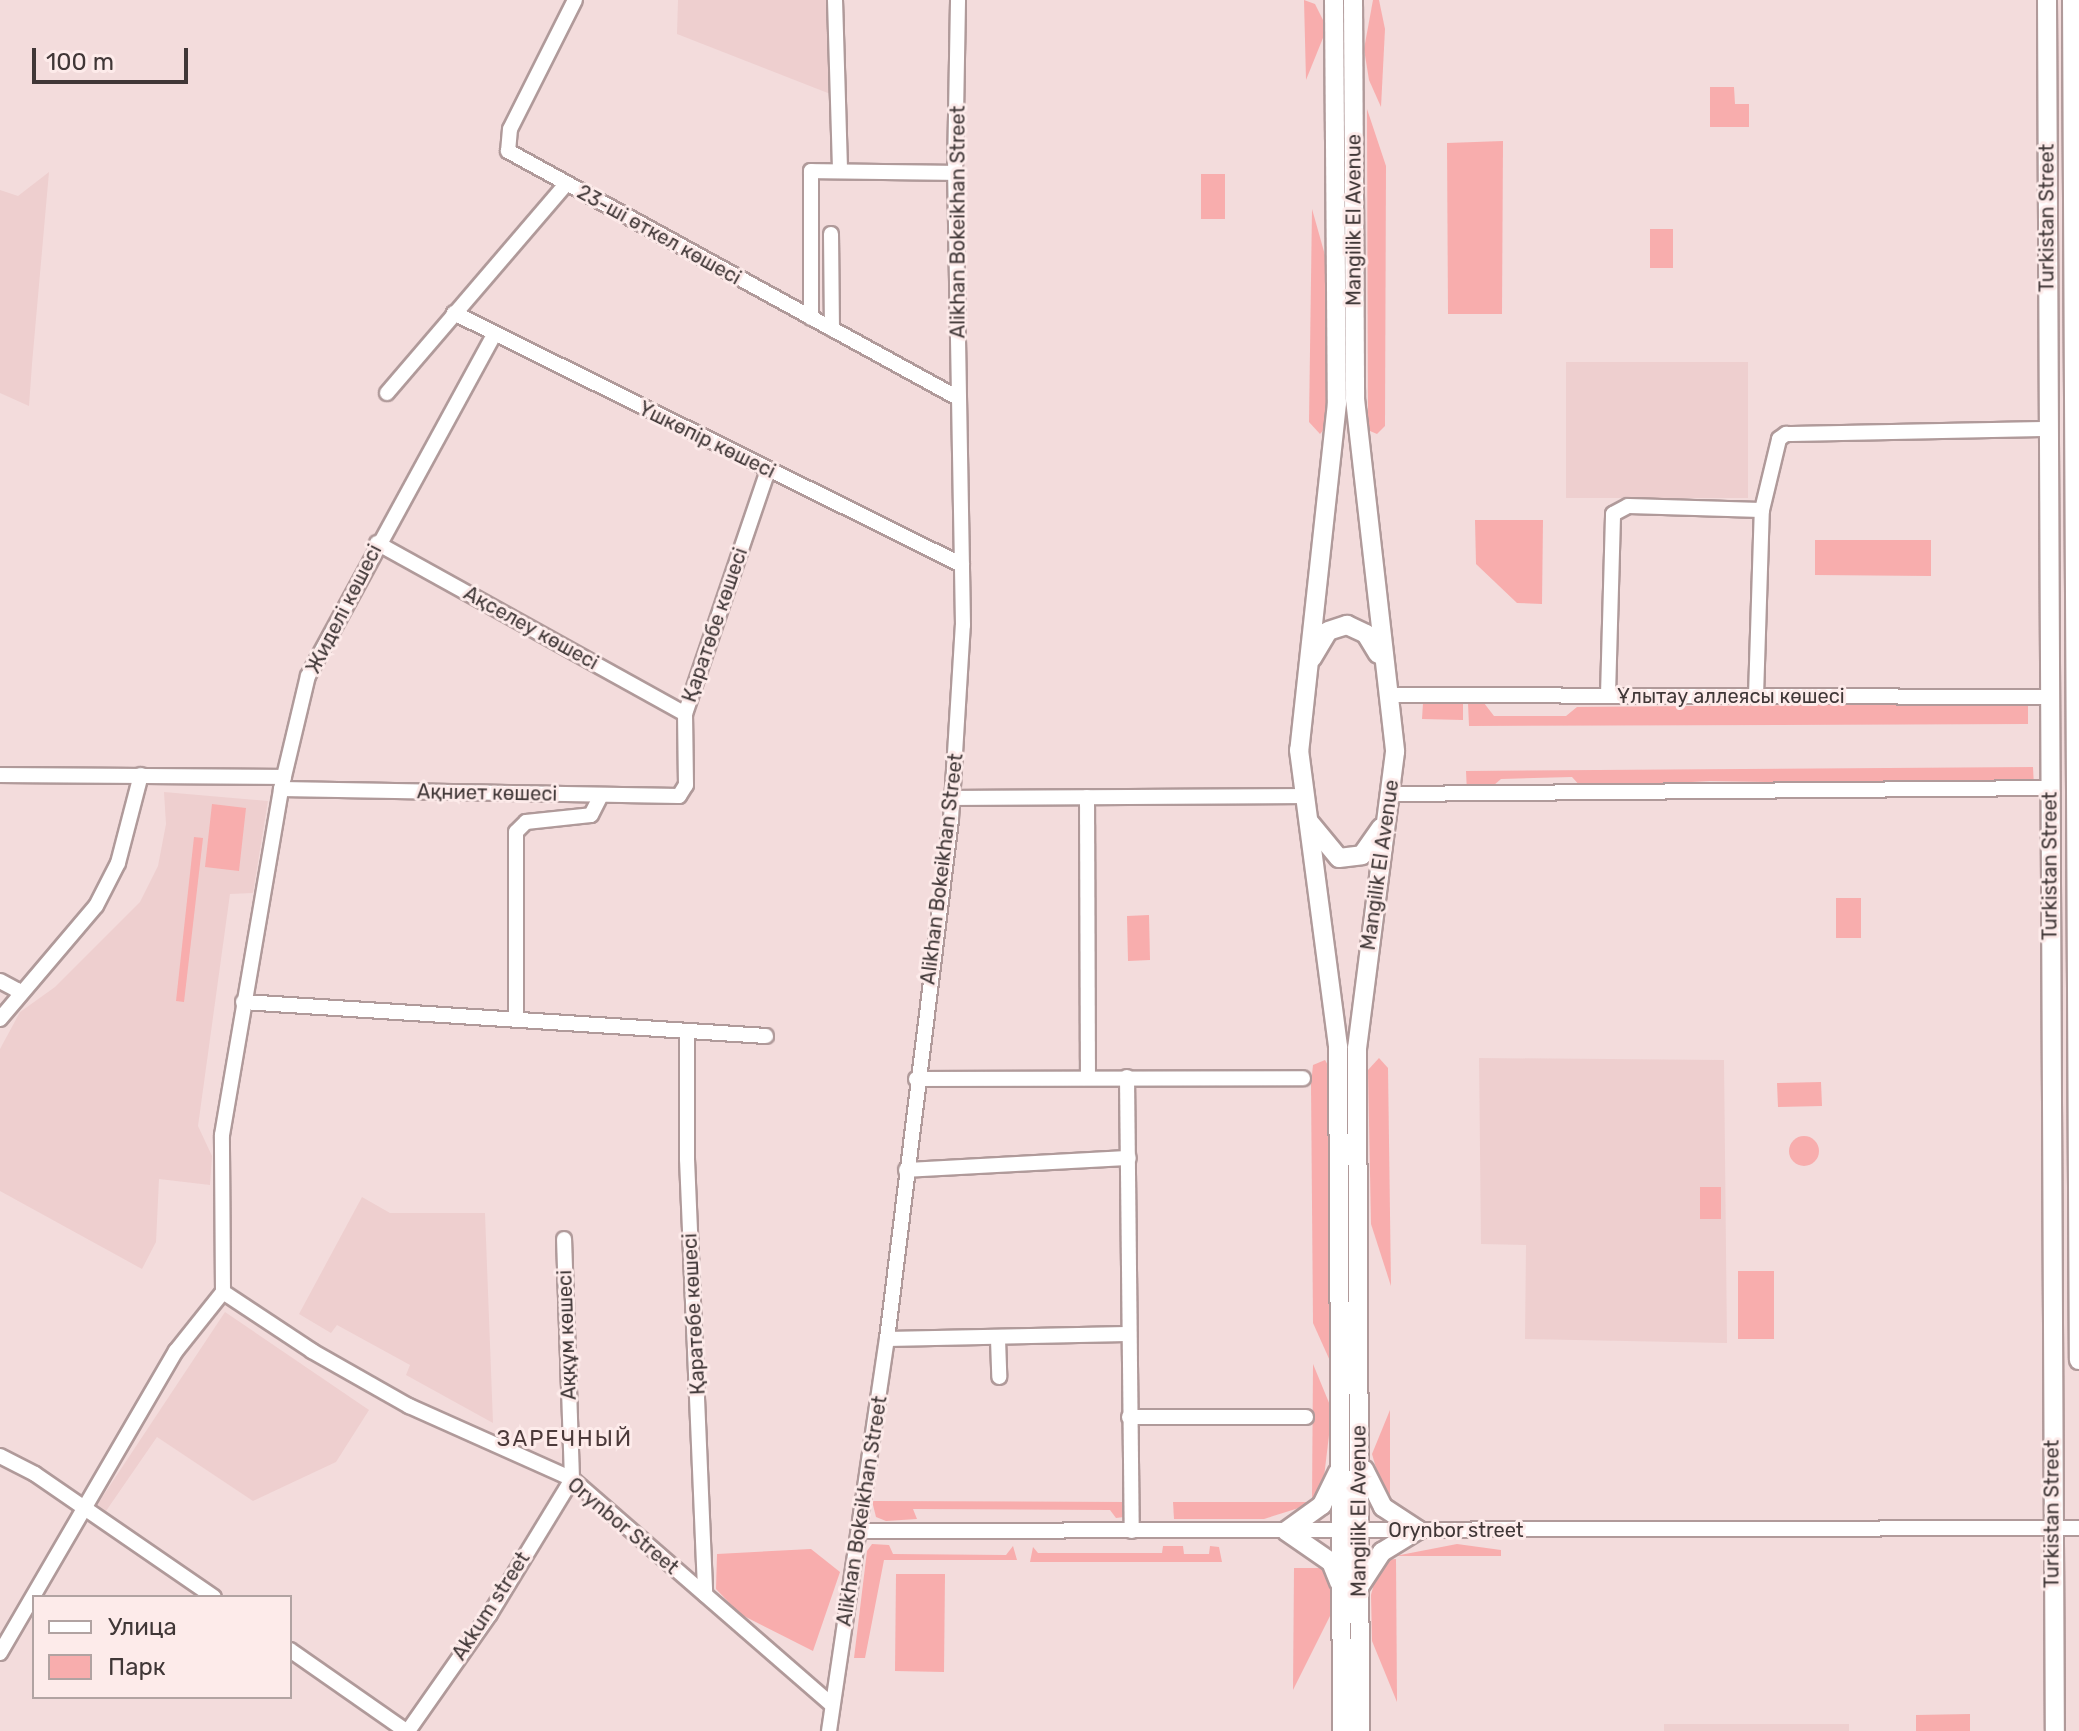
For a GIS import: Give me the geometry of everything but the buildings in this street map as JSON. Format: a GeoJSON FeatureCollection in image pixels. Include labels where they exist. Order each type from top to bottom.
{"type":"FeatureCollection","features":[{"type":"Feature","properties":{"kind":"main road"},"geometry":{"type":"LineString","coordinates":[[1323,0],[1334,46]]}},
{"type":"Feature","properties":{"kind":"main road","name":"Mangilik El Avenue"},"geometry":{"type":"LineString","coordinates":[[1334,0],[1337,403],[1302,698],[1299,750],[1338,1047],[1350,1456]]}},
{"type":"Feature","properties":{"kind":"main road","name":"Mangilik El Avenue"},"geometry":{"type":"LineString","coordinates":[[1342,1731],[1350,1587],[1357,1048],[1395,752],[1355,399],[1353,0]]}},
{"type":"Feature","properties":{"kind":"main road"},"geometry":{"type":"LineString","coordinates":[[1353,54],[1366,0]]}},
{"type":"Feature","properties":{"kind":"main road","name":"Turkistan Street"},"geometry":{"type":"LineString","coordinates":[[2047,0],[2055,1731]]}},
{"type":"Feature","properties":{"kind":"main road","name":"Turkistan Street"},"geometry":{"type":"LineString","coordinates":[[2072,0],[2079,1360]]}},
{"type":"Feature","properties":{"kind":"main road"},"geometry":{"type":"LineString","coordinates":[[1302,698],[1314,650],[1335,626],[1347,625],[1366,634],[1383,664]]}},
{"type":"Feature","properties":{"kind":"main road"},"geometry":{"type":"LineString","coordinates":[[2049,697],[2060,719],[2072,716],[2076,708]]}},
{"type":"Feature","properties":{"kind":"main road"},"geometry":{"type":"LineString","coordinates":[[2049,782],[2052,769],[2067,768],[2076,786]]}},
{"type":"Feature","properties":{"kind":"main road"},"geometry":{"type":"LineString","coordinates":[[1307,817],[1339,858],[1362,855],[1384,822]]}},
{"type":"Feature","properties":{"kind":"main road"},"geometry":{"type":"LineString","coordinates":[[2050,1110],[2062,1123],[2078,1108]]}},
{"type":"Feature","properties":{"kind":"main road"},"geometry":{"type":"LineString","coordinates":[[2051,1191],[2063,1173],[2076,1177],[2078,1186]]}},
{"type":"Feature","properties":{"kind":"main road"},"geometry":{"type":"LineString","coordinates":[[1350,1456],[1383,1507],[1418,1530],[1382,1552],[1350,1587],[1331,1562],[1286,1531],[1322,1505],[1350,1456]]}},
{"type":"Feature","properties":{"kind":"main road","name":"Mangilik El Avenue"},"geometry":{"type":"LineString","coordinates":[[1350,1587],[1360,1731]]}},
{"type":"Feature","properties":{"kind":"street","name":"23-ші өткел көшесі"},"geometry":{"type":"LineString","coordinates":[[575,0],[508,140],[508,151],[958,398]]}},
{"type":"Feature","properties":{"kind":"street"},"geometry":{"type":"LineString","coordinates":[[835,0],[840,170]]}},
{"type":"Feature","properties":{"kind":"street","name":"Alikhan Bokeikhan Street"},"geometry":{"type":"LineString","coordinates":[[829,1731],[887,1339],[952,798],[963,625],[955,173],[958,0]]}},
{"type":"Feature","properties":{"kind":"street"},"geometry":{"type":"LineString","coordinates":[[811,318],[811,171],[955,173]]}},
{"type":"Feature","properties":{"kind":"street"},"geometry":{"type":"LineString","coordinates":[[387,393],[566,184]]}},
{"type":"Feature","properties":{"kind":"street"},"geometry":{"type":"LineString","coordinates":[[831,234],[832,329]]}},
{"type":"Feature","properties":{"kind":"street","name":"Үшкөпір көшесі"},"geometry":{"type":"LineString","coordinates":[[454,313],[962,565]]}},
{"type":"Feature","properties":{"kind":"street","name":"Жиделі көшесі"},"geometry":{"type":"LineString","coordinates":[[223,1292],[222,1135],[283,783],[308,676],[377,543],[494,335]]}},
{"type":"Feature","properties":{"kind":"street"},"geometry":{"type":"LineString","coordinates":[[1756,696],[1762,510],[1775,447],[1786,434],[2048,429]]}},
{"type":"Feature","properties":{"kind":"street","name":"Қаратөбе көшесі"},"geometry":{"type":"LineString","coordinates":[[686,785],[685,714],[768,470]]}},
{"type":"Feature","properties":{"kind":"street"},"geometry":{"type":"LineString","coordinates":[[1608,695],[1613,514],[1628,506],[1762,510]]}},
{"type":"Feature","properties":{"kind":"street","name":"Ақселеу көшесі"},"geometry":{"type":"LineString","coordinates":[[377,543],[685,714]]}},
{"type":"Feature","properties":{"kind":"street","name":"Ұлытау аллеясы көшесі"},"geometry":{"type":"LineString","coordinates":[[1389,695],[2049,697]]}},
{"type":"Feature","properties":{"kind":"street","name":"Ақниет көшесі"},"geometry":{"type":"LineString","coordinates":[[0,775],[141,775],[671,799],[686,785]]}},
{"type":"Feature","properties":{"kind":"street"},"geometry":{"type":"LineString","coordinates":[[0,1019],[96,906],[118,863],[141,775]]}},
{"type":"Feature","properties":{"kind":"street"},"geometry":{"type":"LineString","coordinates":[[1390,794],[2049,782]]}},
{"type":"Feature","properties":{"kind":"street"},"geometry":{"type":"LineString","coordinates":[[516,1020],[516,832],[526,822],[591,815],[601,795]]}},
{"type":"Feature","properties":{"kind":"street"},"geometry":{"type":"LineString","coordinates":[[952,798],[1304,796]]}},
{"type":"Feature","properties":{"kind":"street"},"geometry":{"type":"LineString","coordinates":[[1087,797],[1088,1076]]}},
{"type":"Feature","properties":{"kind":"street"},"geometry":{"type":"LineString","coordinates":[[0,981],[17,990],[18,995]]}},
{"type":"Feature","properties":{"kind":"street"},"geometry":{"type":"LineString","coordinates":[[243,1002],[766,1036]]}},
{"type":"Feature","properties":{"kind":"street","name":"Қаратөбе көшесі"},"geometry":{"type":"LineString","coordinates":[[687,1032],[687,1159],[705,1595]]}},
{"type":"Feature","properties":{"kind":"street"},"geometry":{"type":"LineString","coordinates":[[916,1079],[1088,1076],[1303,1078]]}},
{"type":"Feature","properties":{"kind":"street"},"geometry":{"type":"LineString","coordinates":[[1127,1077],[1127,1334],[1132,1531]]}},
{"type":"Feature","properties":{"kind":"street"},"geometry":{"type":"LineString","coordinates":[[906,1170],[1129,1158]]}},
{"type":"Feature","properties":{"kind":"street","name":"Аққұм көшесі"},"geometry":{"type":"LineString","coordinates":[[564,1239],[572,1479]]}},
{"type":"Feature","properties":{"kind":"street"},"geometry":{"type":"LineString","coordinates":[[34,1595],[176,1351],[223,1292]]}},
{"type":"Feature","properties":{"kind":"street","name":"Orynbor Street"},"geometry":{"type":"LineString","coordinates":[[223,1292],[312,1351],[409,1406],[572,1479],[832,1705]]}},
{"type":"Feature","properties":{"kind":"street"},"geometry":{"type":"LineString","coordinates":[[887,1339],[1127,1334]]}},
{"type":"Feature","properties":{"kind":"street"},"geometry":{"type":"LineString","coordinates":[[998,1339],[999,1377]]}},
{"type":"Feature","properties":{"kind":"street"},"geometry":{"type":"LineString","coordinates":[[1129,1417],[1306,1417]]}},
{"type":"Feature","properties":{"kind":"street"},"geometry":{"type":"LineString","coordinates":[[0,1456],[85,1509],[211,1595]]}},
{"type":"Feature","properties":{"kind":"street","name":"Akkum street"},"geometry":{"type":"LineString","coordinates":[[407,1731],[490,1614],[572,1479]]}},
{"type":"Feature","properties":{"kind":"street"},"geometry":{"type":"LineString","coordinates":[[2053,1528],[2079,1528]]}},
{"type":"Feature","properties":{"kind":"street","name":"Orynbor street"},"geometry":{"type":"LineString","coordinates":[[860,1531],[2053,1528]]}},
{"type":"Feature","properties":{"kind":"street"},"geometry":{"type":"LineString","coordinates":[[0,1653],[32,1599]]}},
{"type":"Feature","properties":{"kind":"street"},"geometry":{"type":"LineString","coordinates":[[292,1651],[407,1731]]}},
{"type":"Feature","properties":{"kind":"shaded area"},"geometry":{"type":"Polygon","coordinates":[[[678,0],[830,0],[833,95],[677,34],[678,0]]]}},
{"type":"Feature","properties":{"kind":"shaded area"},"geometry":{"type":"Polygon","coordinates":[[[49,172],[29,406],[0,393],[0,190],[18,196],[49,172]]]}},
{"type":"Feature","properties":{"kind":"shaded area"},"geometry":{"type":"Polygon","coordinates":[[[1566,362],[1748,362],[1748,498],[1566,498],[1566,362]]]}},
{"type":"Feature","properties":{"kind":"shaded area"},"geometry":{"type":"Polygon","coordinates":[[[164,792],[268,801],[253,893],[230,894],[198,1126],[212,1156],[210,1185],[159,1179],[156,1242],[142,1269],[0,1191],[0,1049],[20,1012],[55,987],[140,902],[158,866],[166,824],[164,792]]]}},
{"type":"Feature","properties":{"kind":"shaded area"},"geometry":{"type":"Polygon","coordinates":[[[1479,1058],[1724,1060],[1727,1343],[1525,1339],[1526,1245],[1481,1244],[1479,1058]]]}},
{"type":"Feature","properties":{"kind":"shaded area"},"geometry":{"type":"Polygon","coordinates":[[[362,1197],[390,1213],[485,1213],[493,1423],[406,1375],[410,1365],[337,1325],[331,1333],[299,1314],[362,1197]]]}},
{"type":"Feature","properties":{"kind":"shaded area"},"geometry":{"type":"Polygon","coordinates":[[[225,1312],[369,1410],[336,1462],[253,1501],[157,1437],[106,1511],[97,1505],[225,1312]]]}},
{"type":"Feature","properties":{"kind":"shaded area"},"geometry":{"type":"Polygon","coordinates":[[[1664,1724],[1849,1724],[1849,1731],[1664,1731],[1664,1724]]]}},
{"type":"Feature","properties":{"kind":"green space"},"geometry":{"type":"Polygon","coordinates":[[[1304,0],[1315,4],[1327,28],[1306,80],[1304,0]]]}},
{"type":"Feature","properties":{"kind":"green space"},"geometry":{"type":"Polygon","coordinates":[[[1373,0],[1379,0],[1385,29],[1381,107],[1369,80],[1364,49],[1373,0]]]}},
{"type":"Feature","properties":{"kind":"green space"},"geometry":{"type":"Polygon","coordinates":[[[1710,87],[1734,87],[1735,104],[1749,104],[1749,127],[1710,127],[1710,87]]]}},
{"type":"Feature","properties":{"kind":"green space"},"geometry":{"type":"Polygon","coordinates":[[[1367,109],[1386,166],[1385,426],[1377,434],[1370,431],[1368,420],[1367,109]]]}},
{"type":"Feature","properties":{"kind":"green space"},"geometry":{"type":"Polygon","coordinates":[[[1503,141],[1502,314],[1448,314],[1447,143],[1503,141]]]}},
{"type":"Feature","properties":{"kind":"green space"},"geometry":{"type":"Polygon","coordinates":[[[1201,174],[1225,174],[1225,219],[1201,219],[1201,174]]]}},
{"type":"Feature","properties":{"kind":"green space"},"geometry":{"type":"Polygon","coordinates":[[[1312,209],[1330,273],[1330,422],[1320,434],[1309,422],[1312,209]]]}},
{"type":"Feature","properties":{"kind":"green space"},"geometry":{"type":"Polygon","coordinates":[[[1650,229],[1673,229],[1673,268],[1650,268],[1650,229]]]}},
{"type":"Feature","properties":{"kind":"green space"},"geometry":{"type":"Polygon","coordinates":[[[1475,520],[1543,520],[1542,604],[1517,603],[1476,564],[1475,520]]]}},
{"type":"Feature","properties":{"kind":"green space"},"geometry":{"type":"Polygon","coordinates":[[[1815,540],[1931,540],[1931,576],[1815,575],[1815,540]]]}},
{"type":"Feature","properties":{"kind":"green space"},"geometry":{"type":"Polygon","coordinates":[[[1423,703],[1463,703],[1463,720],[1422,719],[1423,703]]]}},
{"type":"Feature","properties":{"kind":"green space"},"geometry":{"type":"Polygon","coordinates":[[[1468,703],[1484,703],[1494,716],[1566,716],[1577,707],[2028,703],[2028,724],[1469,726],[1468,703]]]}},
{"type":"Feature","properties":{"kind":"green space"},"geometry":{"type":"Polygon","coordinates":[[[2033,767],[2034,787],[1710,781],[1582,788],[1572,777],[1501,779],[1487,791],[1467,793],[1466,771],[2033,767]]]}},
{"type":"Feature","properties":{"kind":"green space"},"geometry":{"type":"Polygon","coordinates":[[[212,804],[246,808],[239,871],[205,867],[212,804]]]}},
{"type":"Feature","properties":{"kind":"green space"},"geometry":{"type":"Polygon","coordinates":[[[194,837],[203,838],[184,1002],[176,1001],[194,837]]]}},
{"type":"Feature","properties":{"kind":"green space"},"geometry":{"type":"Polygon","coordinates":[[[1836,898],[1861,898],[1861,938],[1836,938],[1836,898]]]}},
{"type":"Feature","properties":{"kind":"green space"},"geometry":{"type":"Polygon","coordinates":[[[1149,915],[1150,960],[1128,961],[1127,916],[1149,915]]]}},
{"type":"Feature","properties":{"kind":"green space"},"geometry":{"type":"Polygon","coordinates":[[[1379,1058],[1388,1068],[1391,1286],[1371,1224],[1368,1070],[1379,1058]]]}},
{"type":"Feature","properties":{"kind":"green space"},"geometry":{"type":"Polygon","coordinates":[[[1325,1060],[1330,1069],[1335,1372],[1313,1323],[1311,1084],[1313,1065],[1325,1060]]]}},
{"type":"Feature","properties":{"kind":"green space"},"geometry":{"type":"Polygon","coordinates":[[[1821,1082],[1822,1106],[1778,1107],[1777,1083],[1821,1082]]]}},
{"type":"Feature","properties":{"kind":"green space"},"geometry":{"type":"Polygon","coordinates":[[[1804,1136],[1814,1141],[1819,1151],[1814,1161],[1804,1166],[1794,1161],[1789,1151],[1794,1141],[1804,1136]]]}},
{"type":"Feature","properties":{"kind":"green space"},"geometry":{"type":"Polygon","coordinates":[[[1700,1187],[1721,1187],[1721,1219],[1700,1219],[1700,1187]]]}},
{"type":"Feature","properties":{"kind":"green space"},"geometry":{"type":"Polygon","coordinates":[[[1738,1271],[1774,1271],[1774,1339],[1738,1339],[1738,1271]]]}},
{"type":"Feature","properties":{"kind":"green space"},"geometry":{"type":"Polygon","coordinates":[[[1313,1364],[1332,1410],[1322,1494],[1312,1501],[1313,1364]]]}},
{"type":"Feature","properties":{"kind":"green space"},"geometry":{"type":"Polygon","coordinates":[[[1390,1410],[1390,1498],[1384,1496],[1372,1454],[1390,1410]]]}},
{"type":"Feature","properties":{"kind":"green space"},"geometry":{"type":"Polygon","coordinates":[[[872,1501],[1126,1502],[1124,1517],[1116,1518],[1110,1510],[913,1509],[917,1519],[886,1521],[876,1517],[872,1501]]]}},
{"type":"Feature","properties":{"kind":"green space"},"geometry":{"type":"Polygon","coordinates":[[[1173,1502],[1318,1502],[1264,1519],[1174,1519],[1173,1502]]]}},
{"type":"Feature","properties":{"kind":"green space"},"geometry":{"type":"Polygon","coordinates":[[[872,1544],[889,1545],[893,1554],[1006,1555],[1013,1546],[1017,1560],[884,1560],[865,1658],[854,1658],[867,1551],[872,1544]]]}},
{"type":"Feature","properties":{"kind":"green space"},"geometry":{"type":"Polygon","coordinates":[[[1457,1544],[1501,1550],[1501,1556],[1395,1556],[1457,1544]]]}},
{"type":"Feature","properties":{"kind":"green space"},"geometry":{"type":"Polygon","coordinates":[[[1163,1546],[1183,1546],[1184,1554],[1209,1554],[1210,1546],[1219,1547],[1222,1562],[1030,1562],[1033,1547],[1038,1553],[1162,1553],[1163,1546]]]}},
{"type":"Feature","properties":{"kind":"green space"},"geometry":{"type":"Polygon","coordinates":[[[811,1549],[840,1572],[813,1651],[740,1614],[716,1589],[717,1554],[811,1549]]]}},
{"type":"Feature","properties":{"kind":"green space"},"geometry":{"type":"Polygon","coordinates":[[[1396,1559],[1397,1702],[1372,1641],[1371,1595],[1380,1560],[1396,1559]]]}},
{"type":"Feature","properties":{"kind":"green space"},"geometry":{"type":"Polygon","coordinates":[[[1294,1568],[1332,1568],[1332,1612],[1293,1690],[1294,1568]]]}},
{"type":"Feature","properties":{"kind":"green space"},"geometry":{"type":"Polygon","coordinates":[[[896,1574],[945,1574],[944,1672],[895,1671],[896,1574]]]}},
{"type":"Feature","properties":{"kind":"green space"},"geometry":{"type":"Polygon","coordinates":[[[1970,1714],[1970,1731],[1916,1731],[1916,1715],[1970,1714]]]}},
{"type":"Feature","properties":{"kind":"district","name":"ЗАРЕЧНЫЙ"},"geometry":{"type":"Point","coordinates":[565,1439]}}]}
